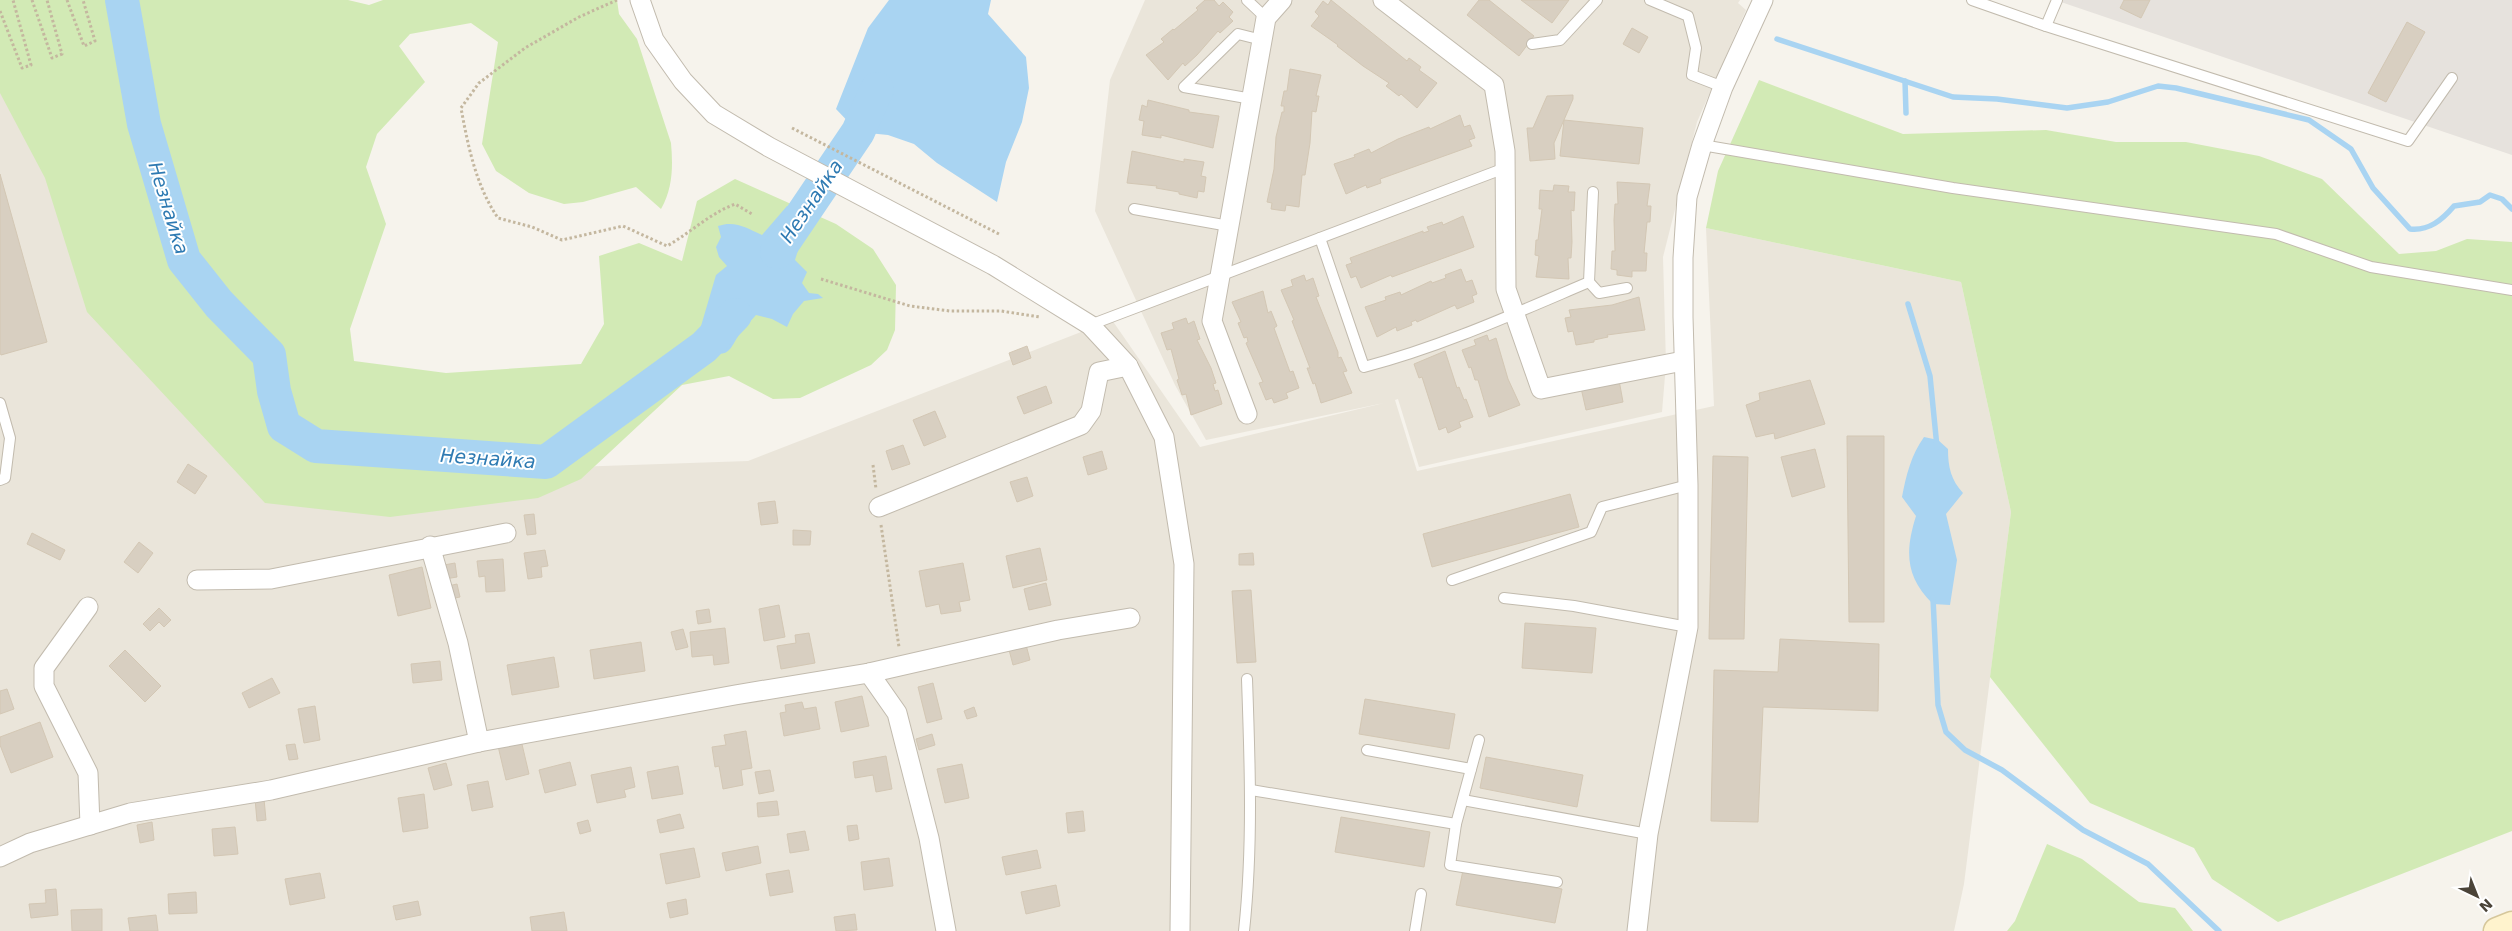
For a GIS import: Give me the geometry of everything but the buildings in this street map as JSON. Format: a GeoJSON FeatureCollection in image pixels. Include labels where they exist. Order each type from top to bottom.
{"type":"FeatureCollection","features":[{"type":"Feature","properties":{"kind":"main road"},"geometry":{"type":"LineString","coordinates":[[2497,931],[2512,925]]}},
{"type":"Feature","properties":{"kind":"street"},"geometry":{"type":"LineString","coordinates":[[640,0],[654,40],[683,81],[714,114],[770,147],[993,265],[1090,325],[1128,366],[1164,437],[1184,564],[1180,931]]}},
{"type":"Feature","properties":{"kind":"street"},"geometry":{"type":"LineString","coordinates":[[1248,414],[1212,321],[1222,275],[1266,18],[1282,0]]}},
{"type":"Feature","properties":{"kind":"street"},"geometry":{"type":"LineString","coordinates":[[1383,0],[1494,85],[1505,151],[1506,289],[1541,389],[1683,361]]}},
{"type":"Feature","properties":{"kind":"street"},"geometry":{"type":"LineString","coordinates":[[1637,931],[1648,834],[1688,627],[1688,485],[1683,361],[1683,258],[1687,197],[1722,87],[1763,0]]}},
{"type":"Feature","properties":{"kind":"street"},"geometry":{"type":"LineString","coordinates":[[879,507],[1081,425],[1091,411],[1099,372],[1128,366]]}},
{"type":"Feature","properties":{"kind":"street"},"geometry":{"type":"LineString","coordinates":[[197,580],[271,579],[430,546],[506,533]]}},
{"type":"Feature","properties":{"kind":"street"},"geometry":{"type":"LineString","coordinates":[[430,546],[458,643],[479,742]]}},
{"type":"Feature","properties":{"kind":"street"},"geometry":{"type":"LineString","coordinates":[[88,607],[44,668],[44,686],[88,773],[90,825]]}},
{"type":"Feature","properties":{"kind":"street"},"geometry":{"type":"LineString","coordinates":[[0,857],[30,843],[130,813],[272,790],[479,742],[735,695],[869,674],[1058,630],[1130,618]]}},
{"type":"Feature","properties":{"kind":"street"},"geometry":{"type":"LineString","coordinates":[[869,674],[897,713],[929,838],[946,931]]}},
{"type":"Feature","properties":{"kind":"lane"},"geometry":{"type":"LineString","coordinates":[[1248,0],[1266,18]]}},
{"type":"Feature","properties":{"kind":"lane"},"geometry":{"type":"LineString","coordinates":[[1532,44],[1560,40],[1597,0]]}},
{"type":"Feature","properties":{"kind":"lane"},"geometry":{"type":"LineString","coordinates":[[1650,0],[1688,16],[1696,48],[1692,75],[1722,87]]}},
{"type":"Feature","properties":{"kind":"lane"},"geometry":{"type":"LineString","coordinates":[[1972,0],[2046,26],[2408,141],[2452,78]]}},
{"type":"Feature","properties":{"kind":"lane"},"geometry":{"type":"LineString","coordinates":[[2046,26],[2057,0]]}},
{"type":"Feature","properties":{"kind":"lane"},"geometry":{"type":"LineString","coordinates":[[1252,98],[1184,87],[1238,34],[1262,40]]}},
{"type":"Feature","properties":{"kind":"lane"},"geometry":{"type":"LineString","coordinates":[[1702,145],[1953,188],[2276,234],[2371,267],[2512,290]]}},
{"type":"Feature","properties":{"kind":"lane"},"geometry":{"type":"LineString","coordinates":[[1090,325],[1505,168]]}},
{"type":"Feature","properties":{"kind":"lane"},"geometry":{"type":"LineString","coordinates":[[1593,192],[1589,282],[1599,293],[1627,288]]}},
{"type":"Feature","properties":{"kind":"lane"},"geometry":{"type":"LineString","coordinates":[[1134,209],[1229,226]]}},
{"type":"Feature","properties":{"kind":"lane"},"geometry":{"type":"LineString","coordinates":[[1320,238],[1364,367],[1394,359],[1515,314],[1589,282]]}},
{"type":"Feature","properties":{"kind":"lane"},"geometry":{"type":"LineString","coordinates":[[0,403],[10,438],[5,478],[0,480]]}},
{"type":"Feature","properties":{"kind":"lane"},"geometry":{"type":"LineString","coordinates":[[1452,580],[1591,532],[1602,507],[1688,485]]}},
{"type":"Feature","properties":{"kind":"lane"},"geometry":{"type":"LineString","coordinates":[[1504,598],[1574,606],[1688,627]]}},
{"type":"Feature","properties":{"kind":"lane"},"geometry":{"type":"LineString","coordinates":[[1244,931],[1248,891],[1251,790],[1247,679]]}},
{"type":"Feature","properties":{"kind":"lane"},"geometry":{"type":"LineString","coordinates":[[1479,740],[1456,824],[1450,865],[1557,882]]}},
{"type":"Feature","properties":{"kind":"lane"},"geometry":{"type":"LineString","coordinates":[[1367,750],[1471,769]]}},
{"type":"Feature","properties":{"kind":"lane"},"geometry":{"type":"LineString","coordinates":[[1251,790],[1456,824]]}},
{"type":"Feature","properties":{"kind":"lane"},"geometry":{"type":"LineString","coordinates":[[1463,800],[1648,834]]}},
{"type":"Feature","properties":{"kind":"lane"},"geometry":{"type":"LineString","coordinates":[[1415,931],[1421,894]]}},
{"type":"Feature","properties":{"kind":"path"},"geometry":{"type":"LineString","coordinates":[[0,11],[22,68],[31,64],[13,0]]}},
{"type":"Feature","properties":{"kind":"path"},"geometry":{"type":"LineString","coordinates":[[32,0],[52,58],[62,54],[46,0]]}},
{"type":"Feature","properties":{"kind":"path"},"geometry":{"type":"LineString","coordinates":[[67,0],[84,46],[95,41],[83,0]]}},
{"type":"Feature","properties":{"kind":"path"},"geometry":{"type":"LineString","coordinates":[[617,0],[579,17],[525,48],[479,83],[461,108],[468,145],[486,201],[498,218],[532,227],[562,240],[622,226],[667,246],[684,237],[717,211],[735,204],[752,214]]}},
{"type":"Feature","properties":{"kind":"path"},"geometry":{"type":"LineString","coordinates":[[792,128],[999,234]]}},
{"type":"Feature","properties":{"kind":"path"},"geometry":{"type":"LineString","coordinates":[[821,279],[910,306],[950,311],[1001,311],[1046,318]]}},
{"type":"Feature","properties":{"kind":"path"},"geometry":{"type":"LineString","coordinates":[[873,465],[901,667]]}},
{"type":"Feature","properties":{"kind":"shaded area"},"geometry":{"type":"Polygon","coordinates":[[[1145,0],[1740,0],[1738,3],[1746,10],[1697,122],[1663,257],[1666,364],[1662,412],[1419,467],[1398,399],[1395,400],[1417,471],[1714,406],[1706,228],[1961,282],[2011,512],[1964,884],[1954,931],[0,931],[0,5],[429,472],[748,461],[1112,320],[1200,447],[1384,403],[1206,440],[1175,385],[1095,211],[1110,80],[1145,0]]]}},
{"type":"Feature","properties":{"kind":"shaded area"},"geometry":{"type":"Polygon","coordinates":[[[2055,0],[2512,0],[2512,155],[2055,0]]]}},
{"type":"Feature","properties":{"kind":"green space"},"geometry":{"type":"Polygon","coordinates":[[[0,0],[348,0],[369,5],[383,0],[617,0],[619,14],[637,39],[671,143],[670,185],[661,209],[636,187],[583,202],[564,204],[529,193],[496,171],[482,144],[498,42],[471,23],[410,34],[399,46],[425,82],[377,134],[366,167],[386,224],[350,329],[354,361],[446,373],[581,364],[604,324],[599,256],[639,243],[682,261],[697,201],[735,179],[836,224],[873,249],[896,285],[895,330],[887,350],[871,365],[800,398],[773,399],[729,376],[682,385],[581,479],[538,498],[390,517],[265,503],[87,312],[45,178],[0,93],[0,0]]]}},
{"type":"Feature","properties":{"kind":"green space"},"geometry":{"type":"Polygon","coordinates":[[[1759,80],[1903,134],[2046,130],[2116,142],[2186,142],[2259,156],[2322,179],[2399,254],[2436,251],[2467,239],[2512,242],[2512,831],[2278,922],[2212,879],[2194,848],[2090,803],[1990,677],[2011,512],[1961,282],[1706,228],[1718,171],[1759,80]]]}},
{"type":"Feature","properties":{"kind":"green space"},"geometry":{"type":"Polygon","coordinates":[[[2047,844],[2082,859],[2139,902],[2175,908],[2193,931],[2007,931],[2015,921],[2047,844]]]}},
{"type":"Feature","properties":{"kind":"water"},"geometry":{"type":"Polygon","coordinates":[[[889,0],[991,0],[988,14],[1026,57],[1029,88],[1022,122],[1006,162],[997,202],[937,163],[914,144],[888,135],[858,132],[836,109],[868,28],[889,0]]]}},
{"type":"Feature","properties":{"kind":"water"},"geometry":{"type":"Polygon","coordinates":[[[787,206],[804,214],[803,234],[795,260],[807,272],[802,283],[809,293],[818,294],[823,298],[804,301],[793,314],[787,327],[772,319],[756,315],[742,330],[728,351],[724,353],[713,352],[704,347],[701,326],[716,275],[727,266],[719,257],[716,247],[721,237],[718,226],[735,224],[762,235],[787,206]]]}},
{"type":"Feature","properties":{"kind":"water"},"geometry":{"type":"Polygon","coordinates":[[[1924,437],[1938,440],[1948,449],[1951,473],[1963,493],[1946,514],[1957,560],[1950,605],[1933,604],[1917,584],[1912,574],[1910,563],[1910,541],[1916,516],[1902,497],[1912,458],[1924,437]]]}},
{"type":"Feature","properties":{"kind":"waterway","name":"Незнайка"},"geometry":{"type":"LineString","coordinates":[[122,0],[144,124],[184,260],[219,304],[269,355],[274,391],[284,426],[316,446],[546,462],[704,347],[735,315]]}},
{"type":"Feature","properties":{"kind":"waterway"},"geometry":{"type":"LineString","coordinates":[[1777,39],[1953,97],[1997,99],[2067,108],[2108,102],[2158,86],[2176,88],[2309,120],[2351,149],[2373,188],[2410,229],[2423,228],[2435,224],[2454,206],[2480,202],[2490,195],[2502,199],[2512,209]]}},
{"type":"Feature","properties":{"kind":"waterway"},"geometry":{"type":"LineString","coordinates":[[1905,81],[1906,113]]}},
{"type":"Feature","properties":{"kind":"waterway","name":"Незнайка"},"geometry":{"type":"LineString","coordinates":[[777,252],[858,132],[877,89]]}},
{"type":"Feature","properties":{"kind":"waterway"},"geometry":{"type":"LineString","coordinates":[[1908,304],[1930,376],[1937,447]]}},
{"type":"Feature","properties":{"kind":"waterway"},"geometry":{"type":"LineString","coordinates":[[1933,598],[1938,705],[1946,732],[1965,750],[2002,770],[2083,830],[2148,864],[2219,931]]}}]}
